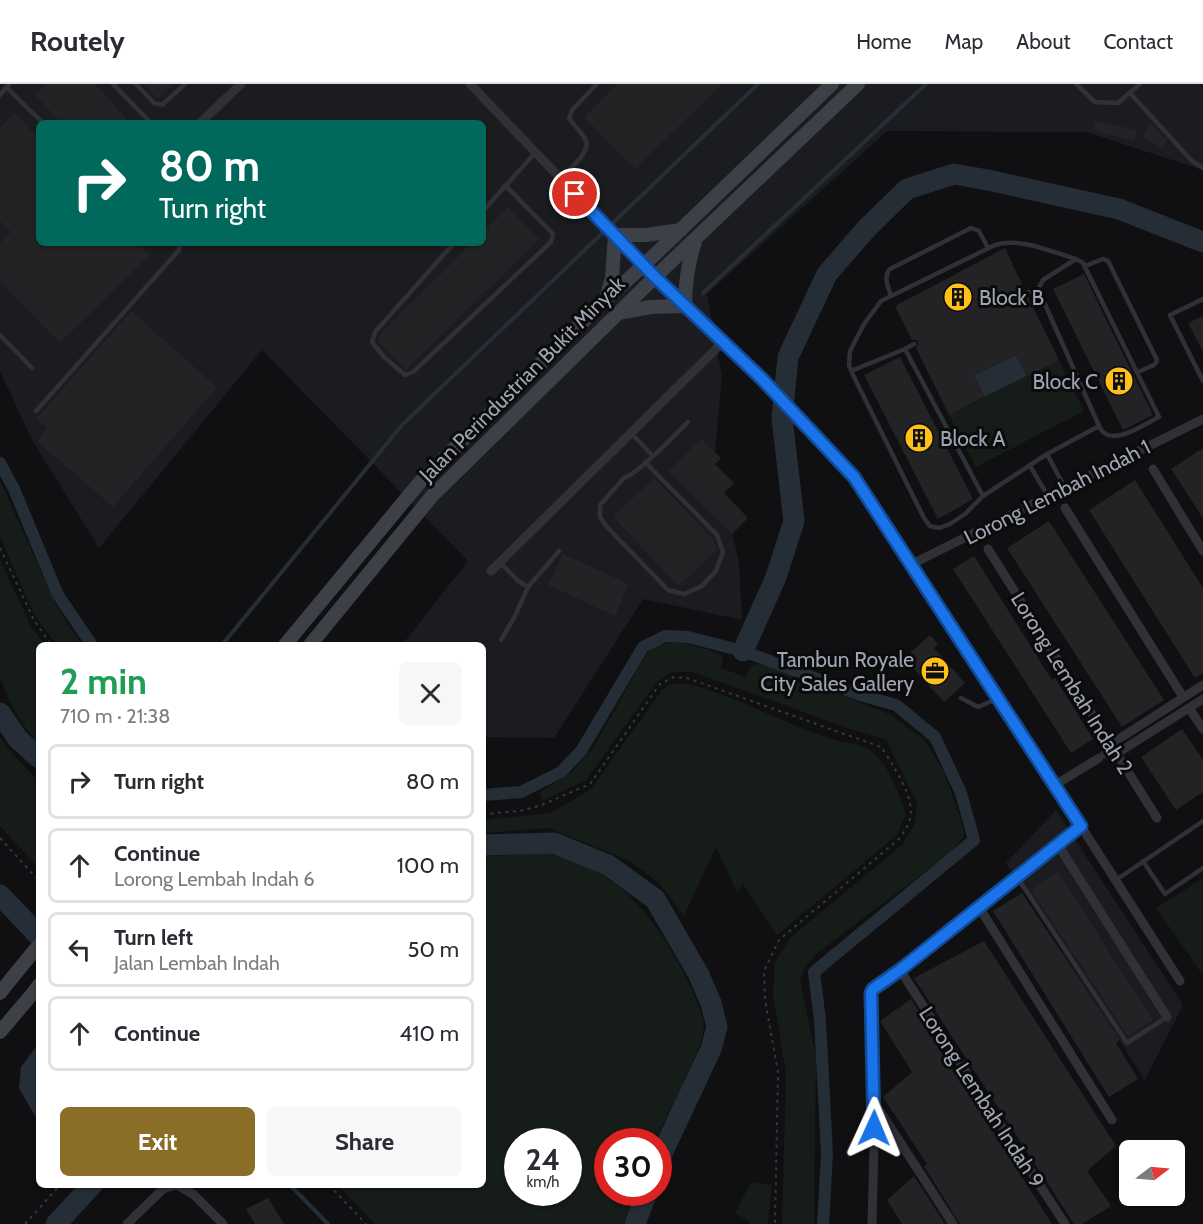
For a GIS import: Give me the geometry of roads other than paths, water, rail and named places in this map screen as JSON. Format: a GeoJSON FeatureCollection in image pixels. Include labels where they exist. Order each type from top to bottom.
{"type":"FeatureCollection","features":[{"type":"Feature","properties":{"kind":"main road","name":"Jalan Perindustrian Bukit Minyak"},"geometry":{"type":"LineString","coordinates":[[287,642],[420,482],[605,300],[832,84]]}},
{"type":"Feature","properties":{"kind":"main road","name":"Jalan Perindustrian Bukit Minyak"},"geometry":{"type":"LineString","coordinates":[[312,642],[432,496],[655,277],[858,84]]}},
{"type":"Feature","properties":{"kind":"main road"},"geometry":{"type":"LineString","coordinates":[[605,300],[612,278],[610,230],[646,234],[681,230]]}},
{"type":"Feature","properties":{"kind":"main road"},"geometry":{"type":"LineString","coordinates":[[617,314],[651,306],[685,306],[688,261],[696,240]]}},
{"type":"Feature","properties":{"kind":"main road"},"geometry":{"type":"LineString","coordinates":[[0,993],[36,949]]}},
{"type":"Feature","properties":{"kind":"main road"},"geometry":{"type":"LineString","coordinates":[[0,1032],[36,989]]}},
{"type":"Feature","properties":{"kind":"street"},"geometry":{"type":"LineString","coordinates":[[470,84],[655,277],[762,379],[854,477],[1180,981]]}},
{"type":"Feature","properties":{"kind":"street"},"geometry":{"type":"LineString","coordinates":[[203,120],[236,86]]}},
{"type":"Feature","properties":{"kind":"street"},"geometry":{"type":"LineString","coordinates":[[491,571],[724,341]]}},
{"type":"Feature","properties":{"kind":"street","name":"Lorong Lembah Indah 1"},"geometry":{"type":"LineString","coordinates":[[912,564],[1203,419]]}},
{"type":"Feature","properties":{"kind":"street"},"geometry":{"type":"LineString","coordinates":[[1153,469],[1203,551]]}},
{"type":"Feature","properties":{"kind":"street"},"geometry":{"type":"LineString","coordinates":[[1065,508],[1183,697]]}},
{"type":"Feature","properties":{"kind":"street","name":"Lorong Lembah Indah 2"},"geometry":{"type":"LineString","coordinates":[[988,549],[1157,818]]}},
{"type":"Feature","properties":{"kind":"street"},"geometry":{"type":"LineString","coordinates":[[1111,744],[1203,684]]}},
{"type":"Feature","properties":{"kind":"street"},"geometry":{"type":"LineString","coordinates":[[1116,754],[1203,699]]}},
{"type":"Feature","properties":{"kind":"street"},"geometry":{"type":"LineString","coordinates":[[1189,708],[1203,729]]}},
{"type":"Feature","properties":{"kind":"street"},"geometry":{"type":"LineString","coordinates":[[1055,785],[1099,758]]}},
{"type":"Feature","properties":{"kind":"street"},"geometry":{"type":"LineString","coordinates":[[872,1224],[875,1104],[871,993],[873,989],[1081,826]]}},
{"type":"Feature","properties":{"kind":"street"},"geometry":{"type":"LineString","coordinates":[[1058,845],[1167,1017]]}},
{"type":"Feature","properties":{"kind":"street"},"geometry":{"type":"LineString","coordinates":[[979,907],[1112,1120]]}},
{"type":"Feature","properties":{"kind":"street","name":"Lorong Lembah Indah 9"},"geometry":{"type":"LineString","coordinates":[[900,970],[1065,1224]]}},
{"type":"Feature","properties":{"kind":"street"},"geometry":{"type":"LineString","coordinates":[[875,1104],[953,1224]]}},
{"type":"Feature","properties":{"kind":"street"},"geometry":{"type":"LineString","coordinates":[[127,1224],[166,1188]]}},
{"type":"Feature","properties":{"kind":"street"},"geometry":{"type":"LineString","coordinates":[[182,1188],[193,1194],[223,1224]]}},
{"type":"Feature","properties":{"kind":"lane"},"geometry":{"type":"LineString","coordinates":[[113,84],[146,120]]}},
{"type":"Feature","properties":{"kind":"lane"},"geometry":{"type":"LineString","coordinates":[[136,84],[154,103],[162,105],[185,84]]}},
{"type":"Feature","properties":{"kind":"lane"},"geometry":{"type":"LineString","coordinates":[[560,179],[580,159],[586,148],[587,142],[569,118],[572,110],[597,84]]}},
{"type":"Feature","properties":{"kind":"lane"},"geometry":{"type":"LineString","coordinates":[[1076,84],[1095,102],[1118,103],[1140,84]]}},
{"type":"Feature","properties":{"kind":"lane"},"geometry":{"type":"LineString","coordinates":[[0,95],[8,86],[41,120]]}},
{"type":"Feature","properties":{"kind":"lane"},"geometry":{"type":"LineString","coordinates":[[1130,93],[1192,161],[1203,168]]}},
{"type":"Feature","properties":{"kind":"lane"},"geometry":{"type":"LineString","coordinates":[[486,207],[535,153]]}},
{"type":"Feature","properties":{"kind":"lane"},"geometry":{"type":"LineString","coordinates":[[451,246],[375,332],[372,342],[384,357],[405,375],[413,372],[551,242],[553,234],[505,185]]}},
{"type":"Feature","properties":{"kind":"lane"},"geometry":{"type":"LineString","coordinates":[[891,296],[885,278],[890,269],[971,228],[980,231],[988,248]]}},
{"type":"Feature","properties":{"kind":"lane"},"geometry":{"type":"LineString","coordinates":[[1037,291],[1040,293],[1102,432],[1107,436],[1115,437],[1159,417],[1085,266],[1076,259],[1007,241],[988,248],[881,301],[864,324],[850,351],[849,365],[930,526],[939,528],[950,524],[965,514],[983,496],[1047,454],[1099,426]]}},
{"type":"Feature","properties":{"kind":"lane"},"geometry":{"type":"LineString","coordinates":[[36,411],[179,250],[180,246]]}},
{"type":"Feature","properties":{"kind":"lane"},"geometry":{"type":"LineString","coordinates":[[1037,291],[1043,280],[1076,259]]}},
{"type":"Feature","properties":{"kind":"lane"},"geometry":{"type":"LineString","coordinates":[[1085,266],[1102,259],[1108,261],[1157,361],[1154,365],[1138,372]]}},
{"type":"Feature","properties":{"kind":"lane"},"geometry":{"type":"LineString","coordinates":[[1026,293],[1037,291]]}},
{"type":"Feature","properties":{"kind":"lane"},"geometry":{"type":"LineString","coordinates":[[1203,299],[1170,315],[1203,381]]}},
{"type":"Feature","properties":{"kind":"lane"},"geometry":{"type":"LineString","coordinates":[[0,335],[32,368]]}},
{"type":"Feature","properties":{"kind":"lane"},"geometry":{"type":"LineString","coordinates":[[852,371],[914,344]]}},
{"type":"Feature","properties":{"kind":"lane"},"geometry":{"type":"LineString","coordinates":[[905,349],[983,496]]}},
{"type":"Feature","properties":{"kind":"lane"},"geometry":{"type":"LineString","coordinates":[[645,462],[717,535],[723,552],[716,572],[702,586],[684,594],[668,590],[606,526],[600,517],[600,505],[624,478],[629,477],[652,455],[688,422]]}},
{"type":"Feature","properties":{"kind":"lane"},"geometry":{"type":"LineString","coordinates":[[631,433],[652,455]]}},
{"type":"Feature","properties":{"kind":"lane"},"geometry":{"type":"LineString","coordinates":[[1047,454],[1065,488]]}},
{"type":"Feature","properties":{"kind":"lane"},"geometry":{"type":"LineString","coordinates":[[1030,466],[1048,496]]}},
{"type":"Feature","properties":{"kind":"lane"},"geometry":{"type":"LineString","coordinates":[[501,640],[528,587],[559,551]]}},
{"type":"Feature","properties":{"kind":"lane"},"geometry":{"type":"LineString","coordinates":[[500,562],[518,581],[528,587]]}},
{"type":"Feature","properties":{"kind":"lane"},"geometry":{"type":"LineString","coordinates":[[961,698],[978,707],[999,698]]}},
{"type":"Feature","properties":{"kind":"lane"},"geometry":{"type":"LineString","coordinates":[[1116,880],[1203,821]]}},
{"type":"Feature","properties":{"kind":"lane"},"geometry":{"type":"LineString","coordinates":[[1143,861],[1165,894],[1203,868]]}},
{"type":"Feature","properties":{"kind":"lane"},"geometry":{"type":"LineString","coordinates":[[1014,880],[1127,1043],[1167,1017]]}},
{"type":"Feature","properties":{"kind":"waterway"},"geometry":{"type":"LineString","coordinates":[[224,642],[402,425],[758,84]]}},
{"type":"Feature","properties":{"kind":"waterway"},"geometry":{"type":"LineString","coordinates":[[703,293],[926,84]]}},
{"type":"Feature","properties":{"kind":"waterway"},"geometry":{"type":"LineString","coordinates":[[743,651],[776,577],[794,521],[782,418],[788,357],[827,274],[867,228],[907,189],[954,174],[988,180],[1119,209],[1203,242]]}},
{"type":"Feature","properties":{"kind":"waterway"},"geometry":{"type":"LineString","coordinates":[[0,463],[14,489],[58,595],[90,642]]}},
{"type":"Feature","properties":{"kind":"waterway"},"geometry":{"type":"LineString","coordinates":[[486,795],[521,792],[561,772],[581,751],[643,647],[665,636],[688,637],[743,651],[860,695],[896,705],[935,737],[961,793],[974,840],[814,972],[820,1020],[827,1154],[823,1224]]}},
{"type":"Feature","properties":{"kind":"waterway"},"geometry":{"type":"LineString","coordinates":[[0,713],[18,739],[36,755]]}},
{"type":"Feature","properties":{"kind":"waterway"},"geometry":{"type":"LineString","coordinates":[[486,845],[554,843],[608,865],[655,899],[698,973],[711,1003],[717,1027],[711,1049],[672,1132]]}},
{"type":"Feature","properties":{"kind":"waterway"},"geometry":{"type":"LineString","coordinates":[[0,895],[36,933]]}},
{"type":"Feature","properties":{"kind":"waterway"},"geometry":{"type":"LineString","coordinates":[[56,1224],[89,1188]]}},
{"type":"Feature","properties":{"kind":"waterway"},"geometry":{"type":"LineString","coordinates":[[293,1188],[328,1224]]}},
{"type":"Feature","properties":{"kind":"waterway"},"geometry":{"type":"LineString","coordinates":[[635,1224],[642,1206]]}},
{"type":"Feature","properties":{"kind":"place","name":"Block B"},"geometry":{"type":"Point","coordinates":[958,297]}},
{"type":"Feature","properties":{"kind":"place","name":"Block C"},"geometry":{"type":"Point","coordinates":[1119,381]}},
{"type":"Feature","properties":{"kind":"place","name":"Block A"},"geometry":{"type":"Point","coordinates":[919,438]}},
{"type":"Feature","properties":{"kind":"place","name":"Tambun Royale City Sales Gallery"},"geometry":{"type":"Point","coordinates":[935,671]}}]}
